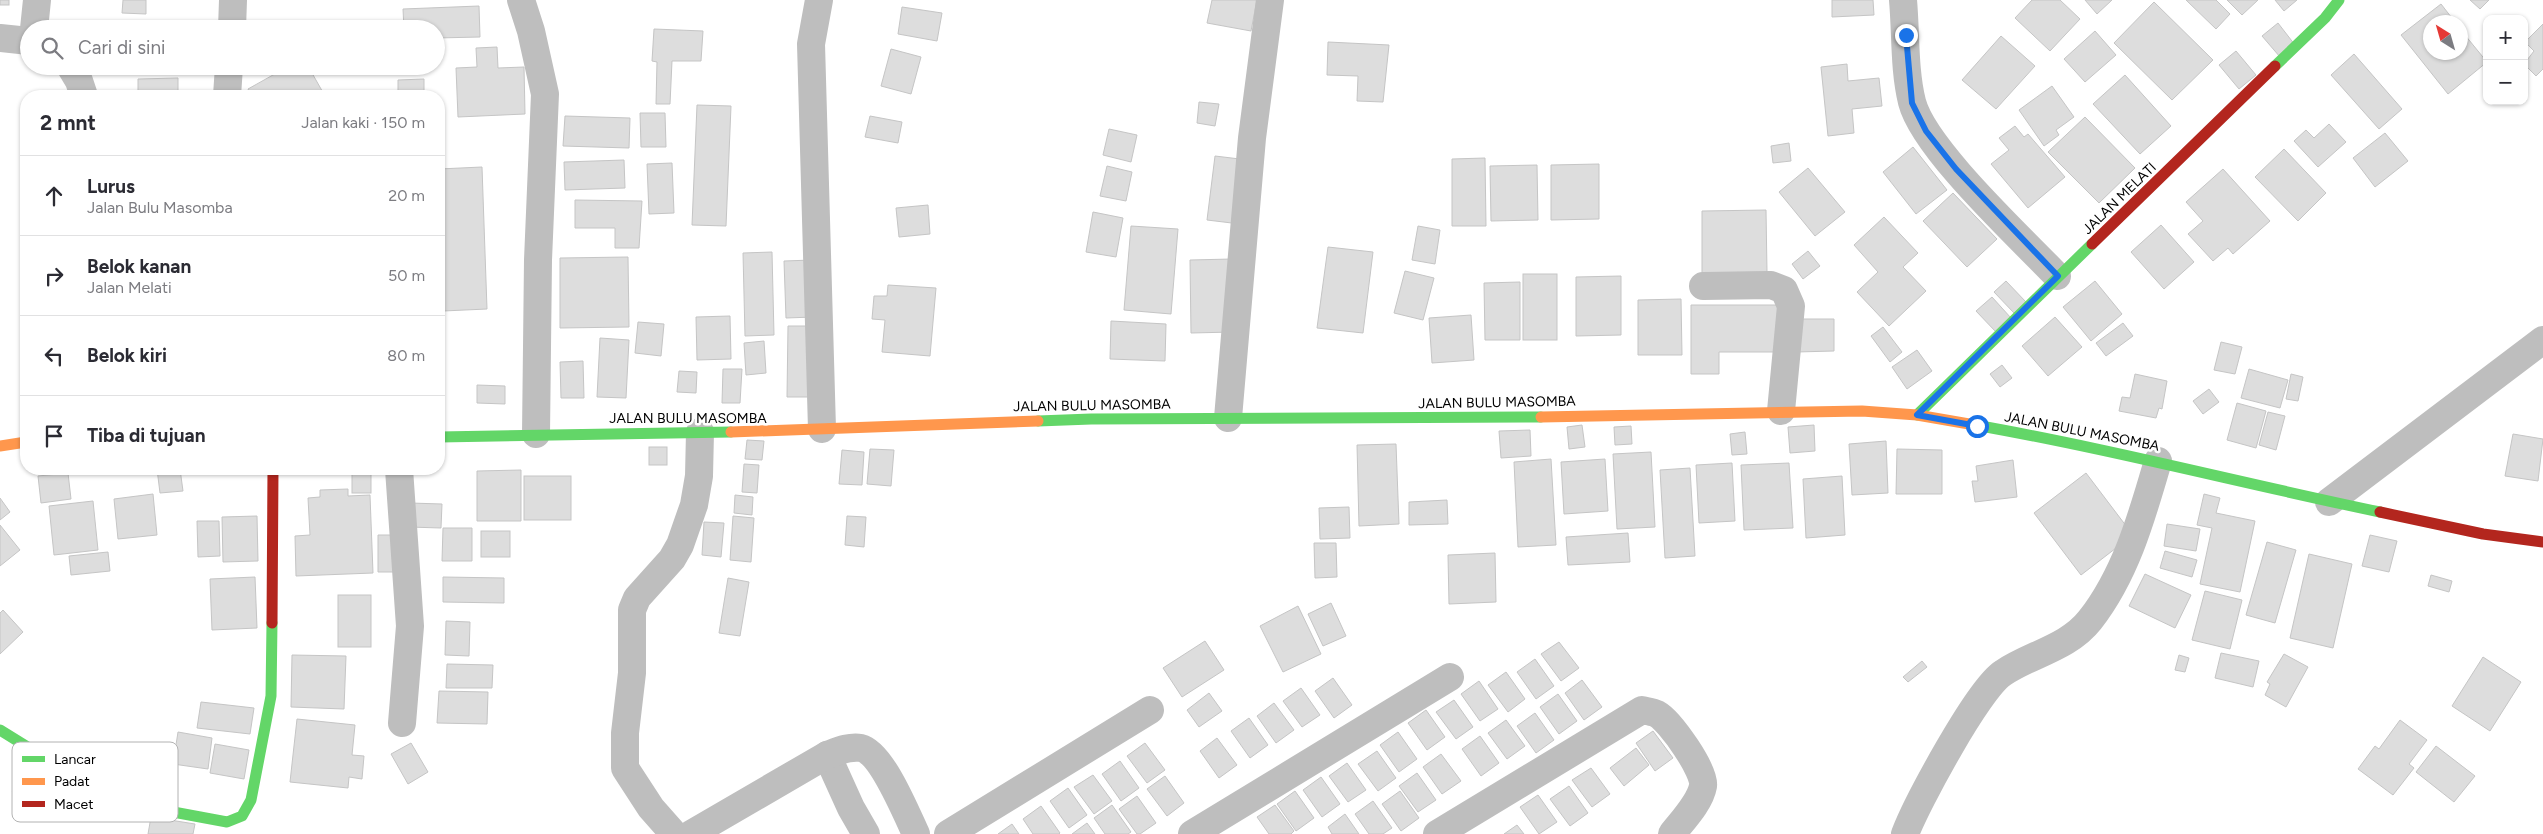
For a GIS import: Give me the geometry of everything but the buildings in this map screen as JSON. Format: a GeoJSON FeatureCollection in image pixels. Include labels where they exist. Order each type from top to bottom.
{"type":"FeatureCollection","features":[{"type":"Feature","properties":{"kind":"street"},"geometry":{"type":"LineString","coordinates":[[35,20],[37,0]]}},
{"type":"Feature","properties":{"kind":"street"},"geometry":{"type":"LineString","coordinates":[[232,20],[233,0]]}},
{"type":"Feature","properties":{"kind":"street"},"geometry":{"type":"LineString","coordinates":[[521,0],[532,30],[545,94],[538,260],[536,434]]}},
{"type":"Feature","properties":{"kind":"street"},"geometry":{"type":"LineString","coordinates":[[819,0],[811,44],[822,429]]}},
{"type":"Feature","properties":{"kind":"street"},"geometry":{"type":"LineString","coordinates":[[1228,418],[1252,138],[1270,0]]}},
{"type":"Feature","properties":{"kind":"street"},"geometry":{"type":"LineString","coordinates":[[1903,0],[1912,103],[1926,131],[1956,169],[2058,276]]}},
{"type":"Feature","properties":{"kind":"street","name":"JALAN MELATI"},"geometry":{"type":"LineString","coordinates":[[1917,415],[2318,25],[2339,0]]}},
{"type":"Feature","properties":{"kind":"street"},"geometry":{"type":"LineString","coordinates":[[0,38],[20,40]]}},
{"type":"Feature","properties":{"kind":"street"},"geometry":{"type":"LineString","coordinates":[[75,75],[82,90]]}},
{"type":"Feature","properties":{"kind":"street"},"geometry":{"type":"LineString","coordinates":[[227,90],[228,75]]}},
{"type":"Feature","properties":{"kind":"street"},"geometry":{"type":"LineString","coordinates":[[1703,286],[1771,285],[1784,290],[1791,306],[1790,337],[1781,411]]}},
{"type":"Feature","properties":{"kind":"street"},"geometry":{"type":"LineString","coordinates":[[2329,502],[2543,340]]}},
{"type":"Feature","properties":{"kind":"street","name":"JALAN BULU MASOMBA"},"geometry":{"type":"LineString","coordinates":[[445,437],[536,434],[783,432],[1091,419],[1454,419],[1781,411],[1862,412],[1917,415],[2075,443],[2158,461],[2258,487],[2483,534],[2543,542]]}},
{"type":"Feature","properties":{"kind":"street"},"geometry":{"type":"LineString","coordinates":[[674,834],[651,808],[625,768],[625,733],[632,673],[632,610],[637,598],[672,559],[680,545],[694,505],[699,476],[700,432]]}},
{"type":"Feature","properties":{"kind":"street"},"geometry":{"type":"LineString","coordinates":[[0,446],[20,443]]}},
{"type":"Feature","properties":{"kind":"street"},"geometry":{"type":"LineString","coordinates":[[1905,834],[1978,699],[2002,673],[2076,636],[2101,605],[2136,538],[2158,461]]}},
{"type":"Feature","properties":{"kind":"street"},"geometry":{"type":"LineString","coordinates":[[178,813],[227,822],[242,816],[251,800],[271,696],[273,475]]}},
{"type":"Feature","properties":{"kind":"street"},"geometry":{"type":"LineString","coordinates":[[399,475],[410,626],[402,723]]}},
{"type":"Feature","properties":{"kind":"street"},"geometry":{"type":"LineString","coordinates":[[1192,834],[1230,824],[1450,677]]}},
{"type":"Feature","properties":{"kind":"street"},"geometry":{"type":"LineString","coordinates":[[948,834],[1150,710]]}},
{"type":"Feature","properties":{"kind":"street"},"geometry":{"type":"LineString","coordinates":[[1437,834],[1642,710],[1657,714],[1670,726],[1702,772],[1704,786],[1698,798],[1672,834]]}},
{"type":"Feature","properties":{"kind":"street"},"geometry":{"type":"LineString","coordinates":[[0,730],[19,742]]}},
{"type":"Feature","properties":{"kind":"street"},"geometry":{"type":"LineString","coordinates":[[691,834],[827,754],[846,748],[862,748],[874,757],[883,768],[916,834]]}},
{"type":"Feature","properties":{"kind":"street"},"geometry":{"type":"LineString","coordinates":[[827,754],[851,808],[866,834]]}},
{"type":"Feature","properties":{"kind":"traffic: fast"},"geometry":{"type":"LineString","coordinates":[[2275,66],[2325,18],[2339,0]]}},
{"type":"Feature","properties":{"kind":"traffic: fast"},"geometry":{"type":"LineString","coordinates":[[1917,415],[2092,244]]}},
{"type":"Feature","properties":{"kind":"traffic: fast"},"geometry":{"type":"LineString","coordinates":[[1038,421],[1091,419],[1541,417]]}},
{"type":"Feature","properties":{"kind":"traffic: fast"},"geometry":{"type":"LineString","coordinates":[[1975,425],[2026,434],[2380,512]]}},
{"type":"Feature","properties":{"kind":"traffic: fast"},"geometry":{"type":"LineString","coordinates":[[445,437],[731,432]]}},
{"type":"Feature","properties":{"kind":"traffic: fast"},"geometry":{"type":"LineString","coordinates":[[178,813],[227,822],[242,816],[251,800],[271,696],[272,623]]}},
{"type":"Feature","properties":{"kind":"traffic: fast"},"geometry":{"type":"LineString","coordinates":[[0,730],[19,742]]}},
{"type":"Feature","properties":{"kind":"traffic: slow"},"geometry":{"type":"LineString","coordinates":[[1541,417],[1862,411],[1917,415],[1975,425]]}},
{"type":"Feature","properties":{"kind":"traffic: slow"},"geometry":{"type":"LineString","coordinates":[[731,432],[1038,421]]}},
{"type":"Feature","properties":{"kind":"traffic: slow"},"geometry":{"type":"LineString","coordinates":[[0,446],[20,443]]}},
{"type":"Feature","properties":{"kind":"traffic: jam"},"geometry":{"type":"LineString","coordinates":[[2092,244],[2275,66]]}},
{"type":"Feature","properties":{"kind":"traffic: jam"},"geometry":{"type":"LineString","coordinates":[[272,623],[273,475]]}},
{"type":"Feature","properties":{"kind":"traffic: jam"},"geometry":{"type":"LineString","coordinates":[[2380,512],[2483,534],[2543,542]]}},
{"type":"Feature","properties":{"kind":"route"},"geometry":{"type":"LineString","coordinates":[[1906,35],[1912,103],[1926,131],[1956,169],[2058,276],[1917,415],[1977,426]]}}]}
